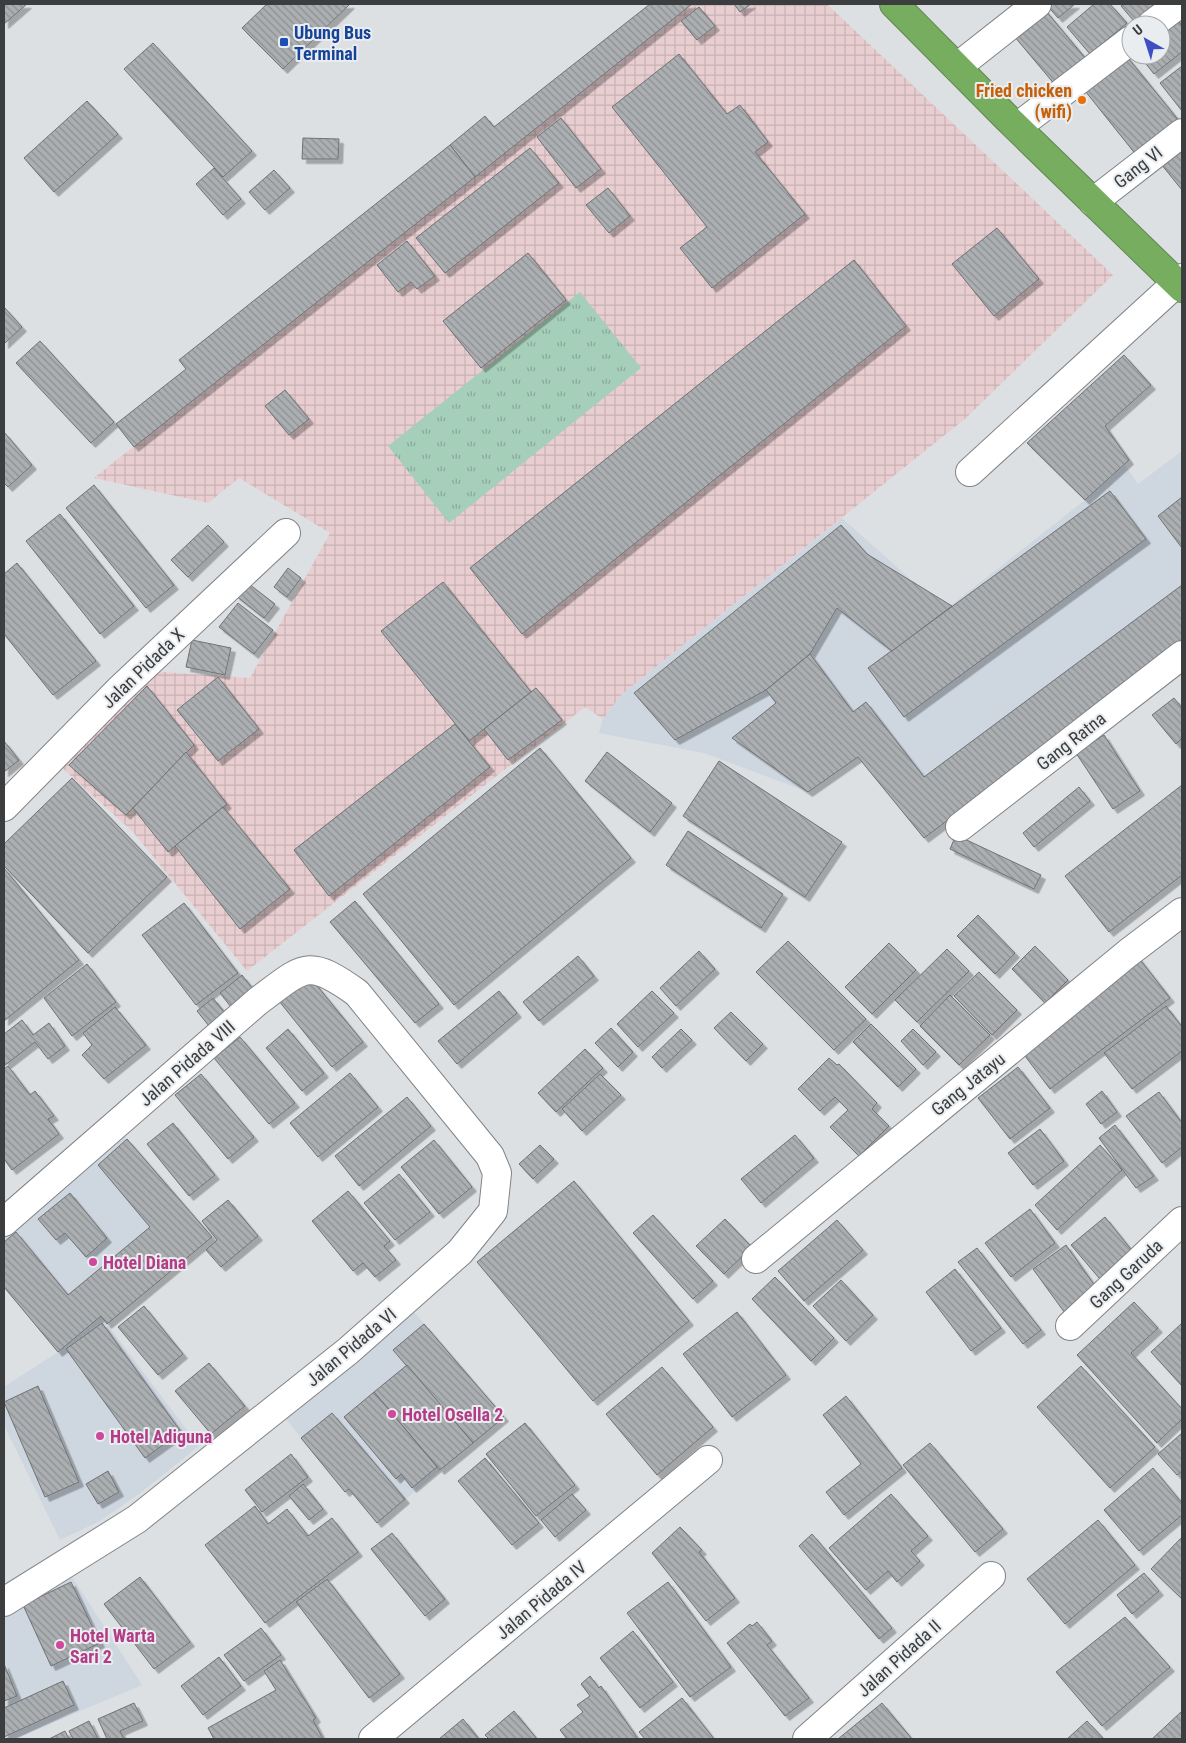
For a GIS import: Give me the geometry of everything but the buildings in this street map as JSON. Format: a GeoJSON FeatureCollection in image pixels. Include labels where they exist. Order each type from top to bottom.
{"type":"FeatureCollection","features":[{"type":"Feature","properties":{"kind":"highway"},"geometry":{"type":"LineString","coordinates":[[894,4],[1093,202],[1181,283]]}},
{"type":"Feature","properties":{"kind":"street"},"geometry":{"type":"LineString","coordinates":[[957,67],[1037,4]]}},
{"type":"Feature","properties":{"kind":"street"},"geometry":{"type":"LineString","coordinates":[[1164,15],[1179,4]]}},
{"type":"Feature","properties":{"kind":"street"},"geometry":{"type":"LineString","coordinates":[[1018,127],[1121,48]]}},
{"type":"Feature","properties":{"kind":"street","name":"Gang VI"},"geometry":{"type":"LineString","coordinates":[[1093,202],[1182,133]]}},
{"type":"Feature","properties":{"kind":"street"},"geometry":{"type":"LineString","coordinates":[[970,472],[1181,283]]}},
{"type":"Feature","properties":{"kind":"street","name":"Jalan Pidada X"},"geometry":{"type":"LineString","coordinates":[[4,807],[119,690],[286,532]]}},
{"type":"Feature","properties":{"kind":"street","name":"Gang Ratna"},"geometry":{"type":"LineString","coordinates":[[960,827],[1182,655]]}},
{"type":"Feature","properties":{"kind":"street","name":"Gang Jatayu"},"geometry":{"type":"LineString","coordinates":[[756,1259],[1128,953],[1182,912]]}},
{"type":"Feature","properties":{"kind":"street","name":"Jalan Pidada VIII"},"geometry":{"type":"LineString","coordinates":[[4,1222],[258,1001],[292,975],[313,968],[332,975],[356,993],[377,1019]]}},
{"type":"Feature","properties":{"kind":"street","name":"Jalan Pidada VI"},"geometry":{"type":"LineString","coordinates":[[4,1602],[137,1519],[348,1351],[460,1252],[493,1211],[497,1173],[490,1156],[377,1019]]}},
{"type":"Feature","properties":{"kind":"street","name":"Gang Garuda"},"geometry":{"type":"LineString","coordinates":[[1070,1326],[1182,1221]]}},
{"type":"Feature","properties":{"kind":"street","name":"Jalan Pidada IV"},"geometry":{"type":"LineString","coordinates":[[373,1739],[708,1460]]}},
{"type":"Feature","properties":{"kind":"street","name":"Jalan Pidada II"},"geometry":{"type":"LineString","coordinates":[[807,1739],[991,1576]]}},
{"type":"Feature","properties":{"kind":"shaded area"},"geometry":{"type":"Polygon","coordinates":[[[692,4],[827,4],[1113,275],[966,418],[622,694],[603,719],[585,707],[247,971],[133,832],[59,765],[149,671],[250,678],[330,533],[239,478],[208,503],[94,478],[692,4]]]}},
{"type":"Feature","properties":{"kind":"shaded area"},"geometry":{"type":"Polygon","coordinates":[[[1182,451],[1182,645],[924,838],[858,757],[808,792],[704,753],[599,733],[603,719],[622,694],[842,518],[945,610],[1085,500],[1125,465],[1138,484],[1182,451]]]}},
{"type":"Feature","properties":{"kind":"shaded area"},"geometry":{"type":"Polygon","coordinates":[[[118,1129],[212,1237],[107,1324],[199,1446],[139,1494],[100,1521],[60,1540],[4,1425],[4,1387],[58,1352],[4,1287],[4,1233],[118,1129]]]}},
{"type":"Feature","properties":{"kind":"shaded area","name":"Hotel Osella 2"},"geometry":{"type":"Polygon","coordinates":[[[409,1306],[504,1417],[377,1523],[349,1489],[345,1492],[280,1411],[409,1306]]]}},
{"type":"Feature","properties":{"kind":"shaded area","name":"Hotel Warta Sari 2"},"geometry":{"type":"Polygon","coordinates":[[[72,1577],[142,1685],[14,1739],[4,1739],[4,1606],[72,1577]]]}},
{"type":"Feature","properties":{"kind":"green space"},"geometry":{"type":"Polygon","coordinates":[[[580,292],[641,368],[449,523],[388,446],[580,292]]]}},
{"type":"Feature","properties":{"kind":"place","name":"Ubung Bus Terminal"},"geometry":{"type":"Point","coordinates":[284,42]}},
{"type":"Feature","properties":{"kind":"place","name":"Fried chicken (wifi)"},"geometry":{"type":"Point","coordinates":[1082,100]}},
{"type":"Feature","properties":{"kind":"place","name":"Hotel Diana"},"geometry":{"type":"Point","coordinates":[93,1262]}},
{"type":"Feature","properties":{"kind":"place","name":"Hotel Osella 2"},"geometry":{"type":"Point","coordinates":[392,1414]}},
{"type":"Feature","properties":{"kind":"place","name":"Hotel Adiguna"},"geometry":{"type":"Point","coordinates":[100,1436]}},
{"type":"Feature","properties":{"kind":"place","name":"Hotel Warta Sari 2"},"geometry":{"type":"Point","coordinates":[60,1645]}}]}
